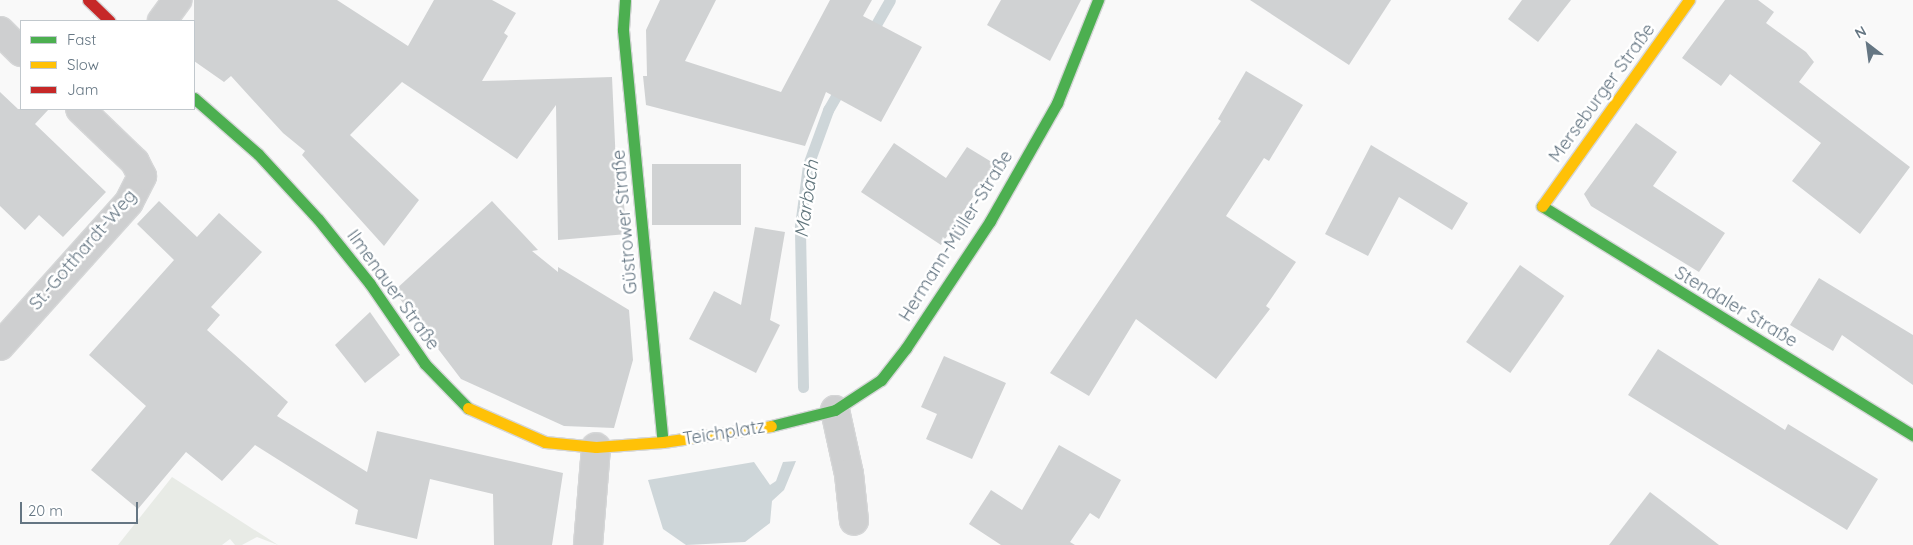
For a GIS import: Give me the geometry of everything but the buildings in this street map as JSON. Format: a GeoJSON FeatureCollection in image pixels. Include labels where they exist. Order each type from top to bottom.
{"type":"FeatureCollection","features":[{"type":"Feature","properties":{"kind":"street"},"geometry":{"type":"LineString","coordinates":[[88,0],[109,20]]}},
{"type":"Feature","properties":{"kind":"street"},"geometry":{"type":"LineString","coordinates":[[163,20],[177,0]]}},
{"type":"Feature","properties":{"kind":"street","name":"Güstrower Straße"},"geometry":{"type":"LineString","coordinates":[[625,0],[623,30],[663,442]]}},
{"type":"Feature","properties":{"kind":"street","name":"Hermann-Müller-Straße"},"geometry":{"type":"LineString","coordinates":[[835,410],[881,380],[906,348],[990,221],[1056,102],[1098,0]]}},
{"type":"Feature","properties":{"kind":"street","name":"Merseburger Straße"},"geometry":{"type":"LineString","coordinates":[[1542,206],[1689,0]]}},
{"type":"Feature","properties":{"kind":"street"},"geometry":{"type":"LineString","coordinates":[[0,32],[20,51]]}},
{"type":"Feature","properties":{"kind":"street","name":"Ilmenauer Straße"},"geometry":{"type":"LineString","coordinates":[[195,99],[258,154],[318,219],[451,394],[491,421],[545,442],[596,447]]}},
{"type":"Feature","properties":{"kind":"street","name":"St.-Gotthardt-Weg"},"geometry":{"type":"LineString","coordinates":[[0,346],[129,202],[142,176],[135,162],[81,110]]}},
{"type":"Feature","properties":{"kind":"street","name":"Stendaler Straße"},"geometry":{"type":"LineString","coordinates":[[1542,206],[1913,435]]}},
{"type":"Feature","properties":{"kind":"street"},"geometry":{"type":"LineString","coordinates":[[835,410],[849,474],[854,521]]}},
{"type":"Feature","properties":{"kind":"street","name":"Teichplatz"},"geometry":{"type":"LineString","coordinates":[[596,447],[663,442],[798,422],[835,410]]}},
{"type":"Feature","properties":{"kind":"street"},"geometry":{"type":"LineString","coordinates":[[588,545],[596,447]]}},
{"type":"Feature","properties":{"kind":"shaded area"},"geometry":{"type":"Polygon","coordinates":[[[796,461],[784,490],[772,501],[770,523],[745,542],[686,545],[663,529],[648,480],[754,462],[770,485],[776,481],[783,462],[796,461]]]}},
{"type":"Feature","properties":{"kind":"shaded area"},"geometry":{"type":"Polygon","coordinates":[[[172,477],[278,545],[257,537],[242,545],[235,545],[230,539],[222,545],[118,545],[172,477]]]}},
{"type":"Feature","properties":{"kind":"waterway","name":"Marbach"},"geometry":{"type":"LineString","coordinates":[[870,35],[890,0]]}},
{"type":"Feature","properties":{"kind":"waterway","name":"Marbach"},"geometry":{"type":"LineString","coordinates":[[803,387],[800,226],[808,165],[828,110],[843,84]]}},
{"type":"Feature","properties":{"kind":"traffic: fast"},"geometry":{"type":"LineString","coordinates":[[625,0],[623,30],[663,442]]}},
{"type":"Feature","properties":{"kind":"traffic: fast"},"geometry":{"type":"LineString","coordinates":[[771,426],[835,410],[881,380],[906,348],[990,221],[1057,103],[1098,0]]}},
{"type":"Feature","properties":{"kind":"traffic: fast"},"geometry":{"type":"LineString","coordinates":[[195,99],[258,154],[318,219],[370,284],[425,364],[468,408]]}},
{"type":"Feature","properties":{"kind":"traffic: fast"},"geometry":{"type":"LineString","coordinates":[[1542,206],[1913,435]]}},
{"type":"Feature","properties":{"kind":"traffic: slow"},"geometry":{"type":"LineString","coordinates":[[1542,206],[1689,0]]}},
{"type":"Feature","properties":{"kind":"traffic: slow"},"geometry":{"type":"LineString","coordinates":[[468,408],[545,442],[596,447],[663,442],[771,426]]}},
{"type":"Feature","properties":{"kind":"traffic: jam"},"geometry":{"type":"LineString","coordinates":[[88,0],[109,20]]}}]}
